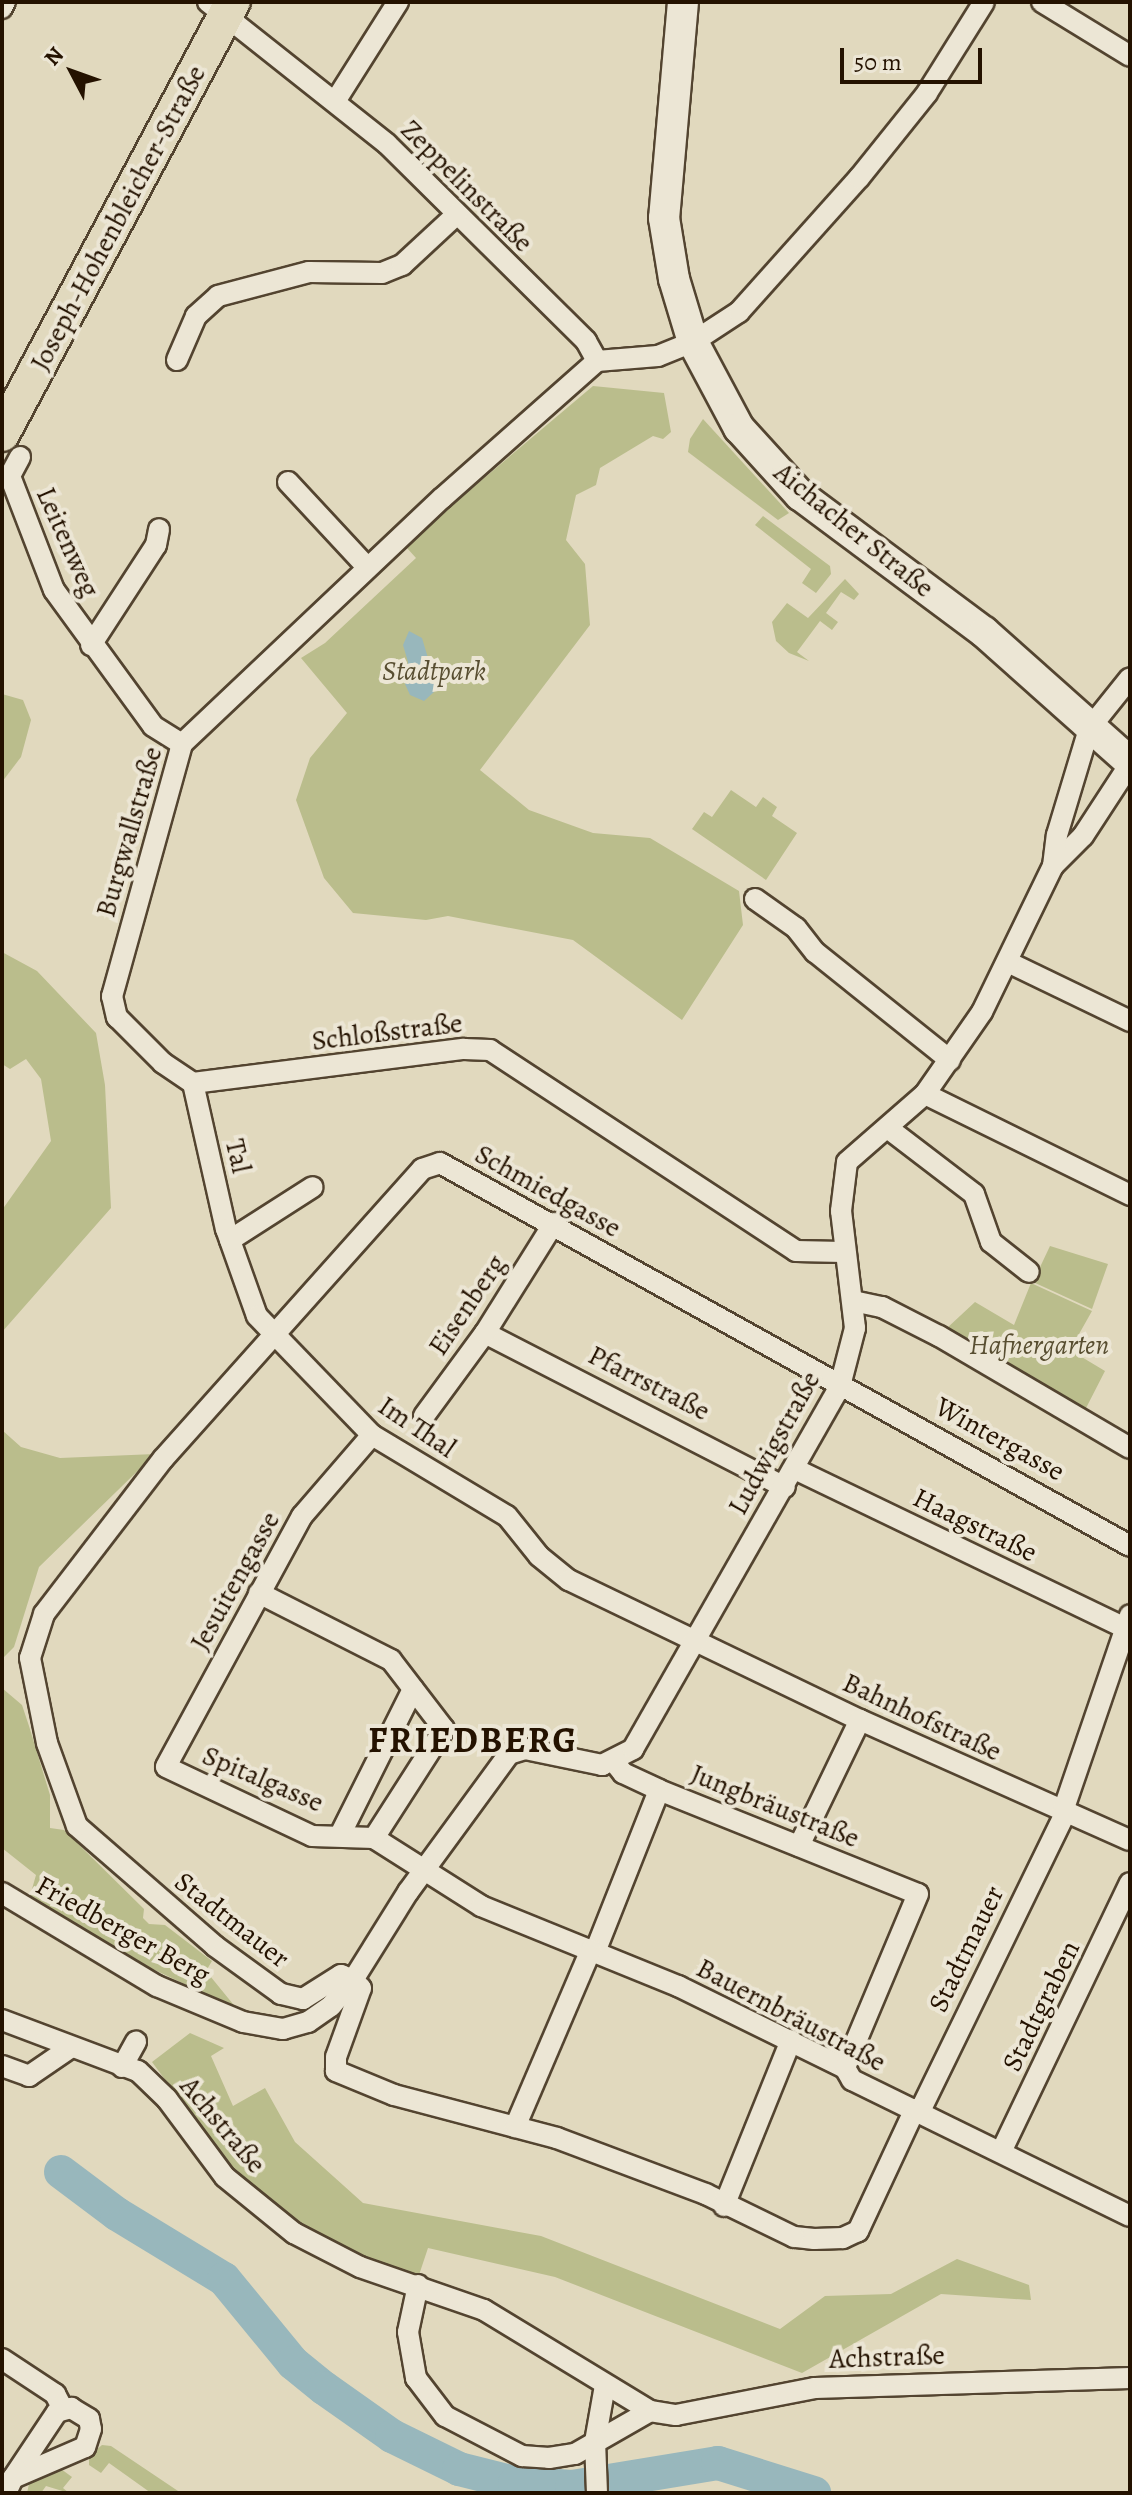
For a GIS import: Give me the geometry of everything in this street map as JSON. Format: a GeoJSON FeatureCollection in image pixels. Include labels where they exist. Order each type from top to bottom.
{"type":"FeatureCollection","features":[{"type":"Feature","properties":{"kind":"main road","name":"Aichacher Straße"},"geometry":{"type":"LineString","coordinates":[[683,2],[664,218],[674,279],[693,342],[739,428],[800,495],[984,632],[1130,763]]}},
{"type":"Feature","properties":{"kind":"main road","name":"Joseph-Hohenbleicher-Straße"},"geometry":{"type":"LineString","coordinates":[[11,446],[222,7]]}},
{"type":"Feature","properties":{"kind":"street"},"geometry":{"type":"LineString","coordinates":[[2,8],[5,2]]}},
{"type":"Feature","properties":{"kind":"street"},"geometry":{"type":"LineString","coordinates":[[336,100],[398,2]]}},
{"type":"Feature","properties":{"kind":"street"},"geometry":{"type":"LineString","coordinates":[[597,361],[648,359],[693,342],[739,312],[830,214],[927,93],[984,2]]}},
{"type":"Feature","properties":{"kind":"street"},"geometry":{"type":"LineString","coordinates":[[1042,2],[1130,56]]}},
{"type":"Feature","properties":{"kind":"street","name":"Zeppelinstraße"},"geometry":{"type":"LineString","coordinates":[[222,7],[336,100],[457,214],[586,341],[597,361]]}},
{"type":"Feature","properties":{"kind":"street"},"geometry":{"type":"LineString","coordinates":[[177,360],[196,316],[218,296],[309,272],[382,273],[402,265],[457,214]]}},
{"type":"Feature","properties":{"kind":"street","name":"Burgwallstraße"},"geometry":{"type":"LineString","coordinates":[[193,1083],[163,1063],[117,1017],[112,996],[182,744],[368,568],[597,361]]}},
{"type":"Feature","properties":{"kind":"street","name":"Leitenweg"},"geometry":{"type":"LineString","coordinates":[[11,446],[10,476],[34,547],[54,590],[91,645],[153,726],[182,744]]}},
{"type":"Feature","properties":{"kind":"street"},"geometry":{"type":"LineString","coordinates":[[288,482],[368,568]]}},
{"type":"Feature","properties":{"kind":"street","name":"Leitenweg"},"geometry":{"type":"LineString","coordinates":[[91,645],[156,545],[159,529]]}},
{"type":"Feature","properties":{"kind":"street"},"geometry":{"type":"LineString","coordinates":[[1089,729],[1130,678]]}},
{"type":"Feature","properties":{"kind":"street","name":"Ludwigstraße"},"geometry":{"type":"LineString","coordinates":[[615,1763],[633,1749],[840,1386],[855,1328],[843,1252],[841,1183],[847,1162],[889,1129],[925,1094],[950,1060],[1008,962],[1053,866],[1057,835],[1089,729]]}},
{"type":"Feature","properties":{"kind":"street","name":"Ludwigstraße"},"geometry":{"type":"LineString","coordinates":[[1053,866],[1083,836],[1130,763]]}},
{"type":"Feature","properties":{"kind":"street"},"geometry":{"type":"LineString","coordinates":[[755,899],[950,1060]]}},
{"type":"Feature","properties":{"kind":"street"},"geometry":{"type":"LineString","coordinates":[[1008,962],[1130,1021]]}},
{"type":"Feature","properties":{"kind":"street","name":"Schloßstraße"},"geometry":{"type":"LineString","coordinates":[[193,1083],[453,1050],[490,1050],[796,1251],[843,1252]]}},
{"type":"Feature","properties":{"kind":"street","name":"Tal"},"geometry":{"type":"LineString","coordinates":[[193,1083],[230,1240],[257,1316],[273,1335]]}},
{"type":"Feature","properties":{"kind":"street"},"geometry":{"type":"LineString","coordinates":[[925,1094],[1130,1195]]}},
{"type":"Feature","properties":{"kind":"street"},"geometry":{"type":"LineString","coordinates":[[889,1129],[974,1194],[991,1242],[1029,1272]]}},
{"type":"Feature","properties":{"kind":"street","name":"Schmiedgasse"},"geometry":{"type":"LineString","coordinates":[[273,1335],[422,1169],[440,1163],[554,1223],[840,1386]]}},
{"type":"Feature","properties":{"kind":"street"},"geometry":{"type":"LineString","coordinates":[[230,1240],[313,1187]]}},
{"type":"Feature","properties":{"kind":"street","name":"Eisenberg"},"geometry":{"type":"LineString","coordinates":[[424,1416],[485,1333],[554,1223]]}},
{"type":"Feature","properties":{"kind":"street"},"geometry":{"type":"LineString","coordinates":[[853,1301],[882,1307],[939,1336],[1130,1448]]}},
{"type":"Feature","properties":{"kind":"street","name":"Pfarrstraße"},"geometry":{"type":"LineString","coordinates":[[485,1333],[790,1478]]}},
{"type":"Feature","properties":{"kind":"street","name":"Im Thal"},"geometry":{"type":"LineString","coordinates":[[273,1335],[372,1435],[507,1516]]}},
{"type":"Feature","properties":{"kind":"street","name":"Stadtmauer"},"geometry":{"type":"LineString","coordinates":[[273,1335],[163,1459],[68,1580],[44,1614],[30,1658],[47,1743],[77,1826],[203,1936],[281,1994],[303,1999],[341,1975],[361,1988],[336,2057],[336,2071],[394,2095],[557,2138],[794,2237],[843,2238],[858,2231],[1064,1812]]}},
{"type":"Feature","properties":{"kind":"street","name":"Wintergasse"},"geometry":{"type":"LineString","coordinates":[[840,1386],[1130,1546]]}},
{"type":"Feature","properties":{"kind":"street","name":"Jesuitengasse"},"geometry":{"type":"LineString","coordinates":[[166,1767],[302,1516],[372,1435]]}},
{"type":"Feature","properties":{"kind":"street","name":"Haagstraße"},"geometry":{"type":"LineString","coordinates":[[790,1478],[1128,1625]]}},
{"type":"Feature","properties":{"kind":"street","name":"Bahnhofstraße"},"geometry":{"type":"LineString","coordinates":[[507,1516],[539,1556],[569,1580],[860,1720],[1130,1840]]}},
{"type":"Feature","properties":{"kind":"street"},"geometry":{"type":"LineString","coordinates":[[259,1593],[391,1660],[444,1729],[374,1838]]}},
{"type":"Feature","properties":{"kind":"street"},"geometry":{"type":"LineString","coordinates":[[1064,1812],[1128,1625]]}},
{"type":"Feature","properties":{"kind":"street"},"geometry":{"type":"LineString","coordinates":[[340,1835],[413,1689]]}},
{"type":"Feature","properties":{"kind":"street"},"geometry":{"type":"LineString","coordinates":[[799,1846],[860,1720]]}},
{"type":"Feature","properties":{"kind":"street","name":"Friedberger Berg"},"geometry":{"type":"LineString","coordinates":[[2,1893],[147,1981],[267,2029],[308,2022],[331,2006],[353,1980],[425,1869],[509,1754],[525,1749],[587,1763],[615,1763]]}},
{"type":"Feature","properties":{"kind":"street","name":"Jungbräustraße"},"geometry":{"type":"LineString","coordinates":[[615,1763],[623,1773],[659,1790],[918,1894],[845,2068]]}},
{"type":"Feature","properties":{"kind":"street","name":"Spitalgasse"},"geometry":{"type":"LineString","coordinates":[[166,1767],[312,1836],[374,1838]]}},
{"type":"Feature","properties":{"kind":"street"},"geometry":{"type":"LineString","coordinates":[[515,2127],[593,1951],[659,1790]]}},
{"type":"Feature","properties":{"kind":"street","name":"Bauernbräustraße"},"geometry":{"type":"LineString","coordinates":[[374,1838],[481,1906],[593,1951],[791,2040],[845,2068],[852,2080],[1130,2216]]}},
{"type":"Feature","properties":{"kind":"street","name":"Stadtgraben"},"geometry":{"type":"LineString","coordinates":[[1001,2152],[1130,1883]]}},
{"type":"Feature","properties":{"kind":"street","name":"Achstraße"},"geometry":{"type":"LineString","coordinates":[[2,2020],[138,2071],[167,2099],[225,2177],[265,2212],[360,2267],[418,2285],[514,2326],[650,2411],[676,2415],[815,2388],[1130,2378]]}},
{"type":"Feature","properties":{"kind":"street"},"geometry":{"type":"LineString","coordinates":[[724,2206],[791,2040]]}},
{"type":"Feature","properties":{"kind":"street"},"geometry":{"type":"LineString","coordinates":[[122,2067],[136,2042]]}},
{"type":"Feature","properties":{"kind":"street"},"geometry":{"type":"LineString","coordinates":[[2,2066],[29,2076],[70,2048]]}},
{"type":"Feature","properties":{"kind":"street"},"geometry":{"type":"LineString","coordinates":[[418,2285],[408,2332],[416,2378],[445,2416],[522,2456],[575,2454],[650,2411]]}},
{"type":"Feature","properties":{"kind":"street"},"geometry":{"type":"LineString","coordinates":[[2,2359],[55,2394],[63,2409]]}},
{"type":"Feature","properties":{"kind":"street"},"geometry":{"type":"LineString","coordinates":[[597,2493],[595,2442],[605,2385]]}},
{"type":"Feature","properties":{"kind":"street"},"geometry":{"type":"LineString","coordinates":[[63,2409],[78,2410],[89,2419],[89,2441],[79,2451],[10,2485],[52,2417],[63,2409]]}},
{"type":"Feature","properties":{"kind":"green space","name":"Stadtpark"},"geometry":{"type":"Polygon","coordinates":[[[593,386],[664,393],[671,432],[663,439],[653,436],[600,468],[596,485],[576,495],[566,540],[585,564],[590,625],[480,770],[529,810],[593,833],[650,838],[739,891],[743,925],[682,1020],[573,940],[448,916],[426,920],[353,913],[324,878],[296,800],[310,758],[347,713],[301,658],[325,643],[416,558],[407,548],[451,506],[593,386]]]}},
{"type":"Feature","properties":{"kind":"green space"},"geometry":{"type":"Polygon","coordinates":[[[703,419],[789,513],[778,520],[688,452],[690,439],[703,419]]]}},
{"type":"Feature","properties":{"kind":"green space"},"geometry":{"type":"Polygon","coordinates":[[[763,516],[830,566],[831,574],[816,593],[802,583],[811,569],[755,525],[763,516]]]}},
{"type":"Feature","properties":{"kind":"green space"},"geometry":{"type":"Polygon","coordinates":[[[845,579],[859,594],[854,600],[841,592],[826,613],[838,622],[832,630],[820,621],[797,652],[809,661],[789,653],[776,641],[772,622],[787,603],[808,618],[845,579]]]}},
{"type":"Feature","properties":{"kind":"green space"},"geometry":{"type":"Polygon","coordinates":[[[2,694],[23,700],[31,720],[21,757],[2,782],[2,694]]]}},
{"type":"Feature","properties":{"kind":"green space"},"geometry":{"type":"Polygon","coordinates":[[[731,790],[756,807],[763,797],[777,807],[772,816],[797,833],[766,880],[692,829],[704,812],[712,817],[731,790]]]}},
{"type":"Feature","properties":{"kind":"green space"},"geometry":{"type":"Polygon","coordinates":[[[2,952],[37,971],[96,1033],[105,1085],[111,1208],[2,1332],[2,1210],[51,1141],[41,1079],[26,1059],[10,1069],[2,1064],[2,952]]]}},
{"type":"Feature","properties":{"kind":"green space"},"geometry":{"type":"Polygon","coordinates":[[[1050,1246],[1108,1264],[1092,1309],[1033,1282],[1050,1246]]]}},
{"type":"Feature","properties":{"kind":"green space","name":"Hafnergarten"},"geometry":{"type":"Polygon","coordinates":[[[1031,1283],[1092,1311],[1070,1350],[1105,1371],[1085,1410],[946,1329],[975,1302],[1014,1325],[1031,1283]]]}},
{"type":"Feature","properties":{"kind":"green space"},"geometry":{"type":"Polygon","coordinates":[[[2,1430],[21,1447],[60,1458],[155,1454],[39,1567],[14,1647],[2,1659],[2,1430]]]}},
{"type":"Feature","properties":{"kind":"green space"},"geometry":{"type":"Polygon","coordinates":[[[2,1688],[22,1705],[50,1795],[50,1828],[64,1830],[144,1909],[143,1918],[149,1924],[165,1925],[212,1961],[206,1971],[237,2009],[117,1952],[30,1896],[36,1875],[2,1848],[2,1688]]]}},
{"type":"Feature","properties":{"kind":"green space"},"geometry":{"type":"Polygon","coordinates":[[[190,2033],[224,2048],[211,2056],[233,2106],[265,2088],[295,2142],[363,2203],[541,2236],[780,2329],[825,2296],[891,2294],[957,2259],[1029,2285],[1031,2300],[941,2294],[802,2373],[555,2277],[428,2248],[417,2281],[309,2233],[231,2169],[152,2062],[190,2033]]]}},
{"type":"Feature","properties":{"kind":"green space"},"geometry":{"type":"Polygon","coordinates":[[[102,2445],[111,2446],[181,2493],[151,2493],[109,2463],[101,2473],[89,2465],[89,2456],[102,2445]]]}},
{"type":"Feature","properties":{"kind":"green space"},"geometry":{"type":"Polygon","coordinates":[[[61,2469],[72,2477],[63,2488],[69,2493],[46,2486],[41,2493],[27,2493],[29,2484],[61,2469]]]}},
{"type":"Feature","properties":{"kind":"water"},"geometry":{"type":"Polygon","coordinates":[[[409,631],[422,638],[434,678],[434,692],[424,701],[410,695],[405,684],[408,662],[403,645],[409,631]]]}},
{"type":"Feature","properties":{"kind":"waterway"},"geometry":{"type":"LineString","coordinates":[[61,2172],[117,2214],[224,2279],[293,2363],[324,2388],[392,2436],[459,2469],[515,2483],[572,2487],[718,2463],[814,2493]]}},
{"type":"Feature","properties":{"kind":"district","name":"FRIEDBERG"},"geometry":{"type":"Point","coordinates":[473,1740]}}]}
